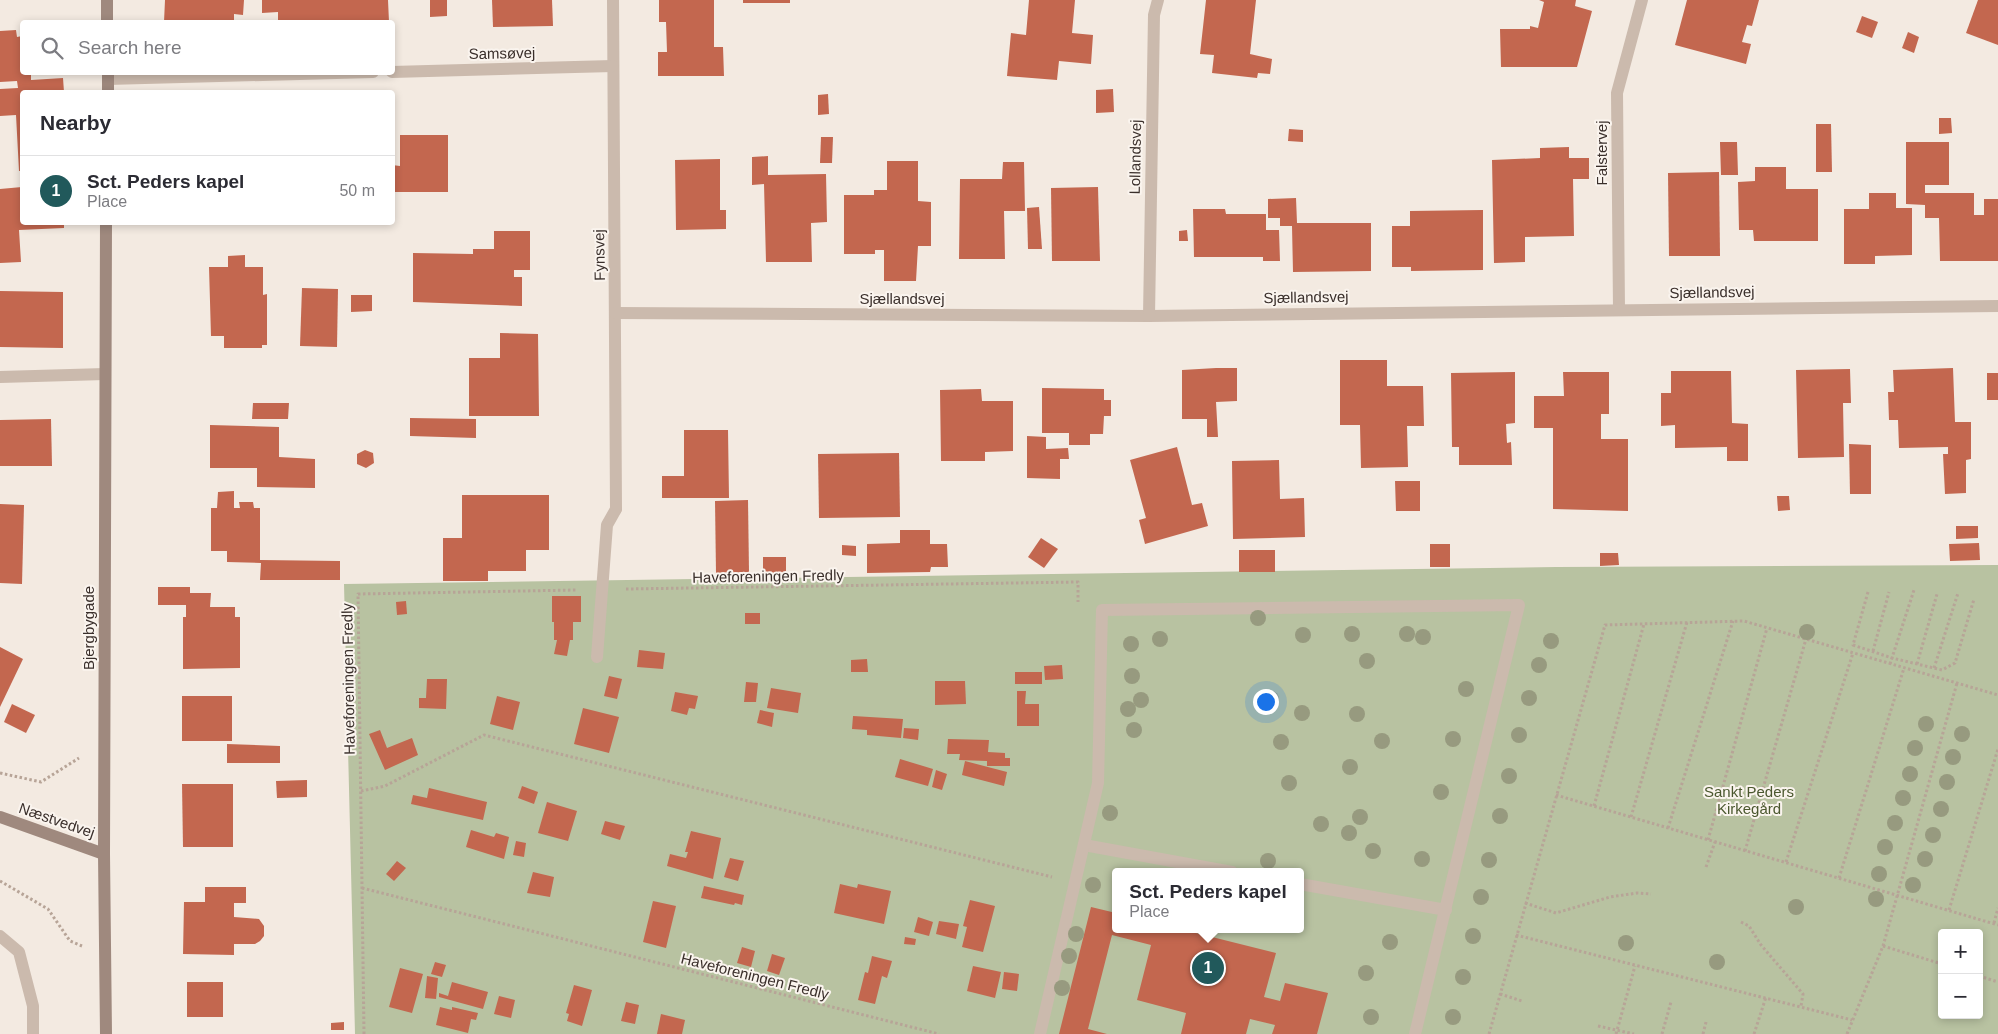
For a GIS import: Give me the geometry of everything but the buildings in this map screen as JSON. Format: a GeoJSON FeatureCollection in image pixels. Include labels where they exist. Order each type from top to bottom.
{"type":"FeatureCollection","features":[{"type":"Feature","properties":{"kind":"street"},"geometry":{"type":"LineString","coordinates":[[107,0],[107,20]]}},
{"type":"Feature","properties":{"kind":"street","name":"Fynsvej"},"geometry":{"type":"LineString","coordinates":[[603,589],[608,525],[616,509],[613,0]]}},
{"type":"Feature","properties":{"kind":"street","name":"Lollandsvej"},"geometry":{"type":"LineString","coordinates":[[1149,316],[1154,15],[1158,0]]}},
{"type":"Feature","properties":{"kind":"street","name":"Falstervej"},"geometry":{"type":"LineString","coordinates":[[1619,309],[1617,93],[1642,0]]}},
{"type":"Feature","properties":{"kind":"street","name":"Samsøvej"},"geometry":{"type":"LineString","coordinates":[[395,72],[613,66]]}},
{"type":"Feature","properties":{"kind":"street"},"geometry":{"type":"LineString","coordinates":[[108,90],[108,76],[174,75]]}},
{"type":"Feature","properties":{"kind":"street","name":"Bjergbygade"},"geometry":{"type":"LineString","coordinates":[[106,225],[104,854],[106,1034]]}},
{"type":"Feature","properties":{"kind":"street","name":"Sjællandsvej"},"geometry":{"type":"LineString","coordinates":[[615,313],[1149,316],[1998,306]]}},
{"type":"Feature","properties":{"kind":"street"},"geometry":{"type":"LineString","coordinates":[[0,377],[105,374]]}},
{"type":"Feature","properties":{"kind":"street"},"geometry":{"type":"LineString","coordinates":[[597,657],[603,589]]}},
{"type":"Feature","properties":{"kind":"street"},"geometry":{"type":"LineString","coordinates":[[1040,1034],[1098,784],[1102,610],[1519,605],[1416,1034]]}},
{"type":"Feature","properties":{"kind":"street","name":"Næstvedvej"},"geometry":{"type":"LineString","coordinates":[[0,818],[104,854]]}},
{"type":"Feature","properties":{"kind":"street"},"geometry":{"type":"LineString","coordinates":[[1084,845],[1210,868]]}},
{"type":"Feature","properties":{"kind":"street"},"geometry":{"type":"LineString","coordinates":[[1304,885],[1446,910]]}},
{"type":"Feature","properties":{"kind":"street"},"geometry":{"type":"LineString","coordinates":[[0,936],[19,952],[33,1006],[33,1034]]}},
{"type":"Feature","properties":{"kind":"path","name":"Haveforeningen Fredly"},"geometry":{"type":"LineString","coordinates":[[364,1034],[358,594],[1078,582],[1078,612]]}},
{"type":"Feature","properties":{"kind":"path"},"geometry":{"type":"LineString","coordinates":[[1890,664],[1914,590]]}},
{"type":"Feature","properties":{"kind":"path"},"geometry":{"type":"LineString","coordinates":[[1868,592],[1852,645],[1892,658],[1942,670],[1956,663],[1974,599]]}},
{"type":"Feature","properties":{"kind":"path"},"geometry":{"type":"LineString","coordinates":[[1873,651],[1889,592]]}},
{"type":"Feature","properties":{"kind":"path"},"geometry":{"type":"LineString","coordinates":[[1934,668],[1958,593]]}},
{"type":"Feature","properties":{"kind":"path"},"geometry":{"type":"LineString","coordinates":[[1917,664],[1937,594]]}},
{"type":"Feature","properties":{"kind":"path"},"geometry":{"type":"LineString","coordinates":[[1668,828],[1733,621]]}},
{"type":"Feature","properties":{"kind":"path"},"geometry":{"type":"LineString","coordinates":[[1489,1034],[1605,625],[1744,621],[1998,695]]}},
{"type":"Feature","properties":{"kind":"path"},"geometry":{"type":"LineString","coordinates":[[1631,817],[1687,622]]}},
{"type":"Feature","properties":{"kind":"path"},"geometry":{"type":"LineString","coordinates":[[1594,806],[1644,624]]}},
{"type":"Feature","properties":{"kind":"path"},"geometry":{"type":"LineString","coordinates":[[1708,840],[1767,628]]}},
{"type":"Feature","properties":{"kind":"path"},"geometry":{"type":"LineString","coordinates":[[1745,850],[1806,639]]}},
{"type":"Feature","properties":{"kind":"path"},"geometry":{"type":"LineString","coordinates":[[1786,862],[1853,653]]}},
{"type":"Feature","properties":{"kind":"path"},"geometry":{"type":"LineString","coordinates":[[1839,878],[1904,668]]}},
{"type":"Feature","properties":{"kind":"path"},"geometry":{"type":"LineString","coordinates":[[1847,1034],[1883,946],[1957,683]]}},
{"type":"Feature","properties":{"kind":"path"},"geometry":{"type":"LineString","coordinates":[[361,791],[385,786],[484,735],[1053,877]]}},
{"type":"Feature","properties":{"kind":"path"},"geometry":{"type":"LineString","coordinates":[[0,773],[40,782],[65,769],[104,740]]}},
{"type":"Feature","properties":{"kind":"path"},"geometry":{"type":"LineString","coordinates":[[1949,910],[1998,749]]}},
{"type":"Feature","properties":{"kind":"path"},"geometry":{"type":"LineString","coordinates":[[1556,795],[1996,924],[1998,908]]}},
{"type":"Feature","properties":{"kind":"path"},"geometry":{"type":"LineString","coordinates":[[1706,867],[1715,842]]}},
{"type":"Feature","properties":{"kind":"path"},"geometry":{"type":"LineString","coordinates":[[1051,886],[1056,868]]}},
{"type":"Feature","properties":{"kind":"path"},"geometry":{"type":"LineString","coordinates":[[0,881],[48,909],[70,942],[105,954]]}},
{"type":"Feature","properties":{"kind":"path","name":"Haveforeningen Fredly"},"geometry":{"type":"LineString","coordinates":[[362,888],[939,1034]]}},
{"type":"Feature","properties":{"kind":"path"},"geometry":{"type":"LineString","coordinates":[[1525,903],[1556,914],[1610,897],[1637,893],[1650,894]]}},
{"type":"Feature","properties":{"kind":"path"},"geometry":{"type":"LineString","coordinates":[[1741,922],[1749,926],[1761,945],[1803,994],[1801,1006]]}},
{"type":"Feature","properties":{"kind":"path"},"geometry":{"type":"LineString","coordinates":[[1516,935],[1852,1020]]}},
{"type":"Feature","properties":{"kind":"path"},"geometry":{"type":"LineString","coordinates":[[1883,946],[1938,963]]}},
{"type":"Feature","properties":{"kind":"path"},"geometry":{"type":"LineString","coordinates":[[1616,1034],[1635,966]]}},
{"type":"Feature","properties":{"kind":"path"},"geometry":{"type":"LineString","coordinates":[[1983,977],[1998,982]]}},
{"type":"Feature","properties":{"kind":"path"},"geometry":{"type":"LineString","coordinates":[[1500,994],[1522,1001]]}},
{"type":"Feature","properties":{"kind":"path"},"geometry":{"type":"LineString","coordinates":[[1754,1034],[1766,997]]}},
{"type":"Feature","properties":{"kind":"path"},"geometry":{"type":"LineString","coordinates":[[1662,1034],[1671,1002]]}},
{"type":"Feature","properties":{"kind":"path"},"geometry":{"type":"LineString","coordinates":[[1703,1034],[1706,1022]]}},
{"type":"Feature","properties":{"kind":"path"},"geometry":{"type":"LineString","coordinates":[[1598,1026],[1634,1034]]}},
{"type":"Feature","properties":{"kind":"green space","name":"Sankt Peders Kirkegård"},"geometry":{"type":"Polygon","coordinates":[[[1998,565],[1998,1034],[355,1034],[344,584],[1556,567],[1998,565]]]}},
{"type":"Feature","properties":{"kind":"place","name":"Sct. Peders kapel"},"geometry":{"type":"Point","coordinates":[1208,968]}}]}
